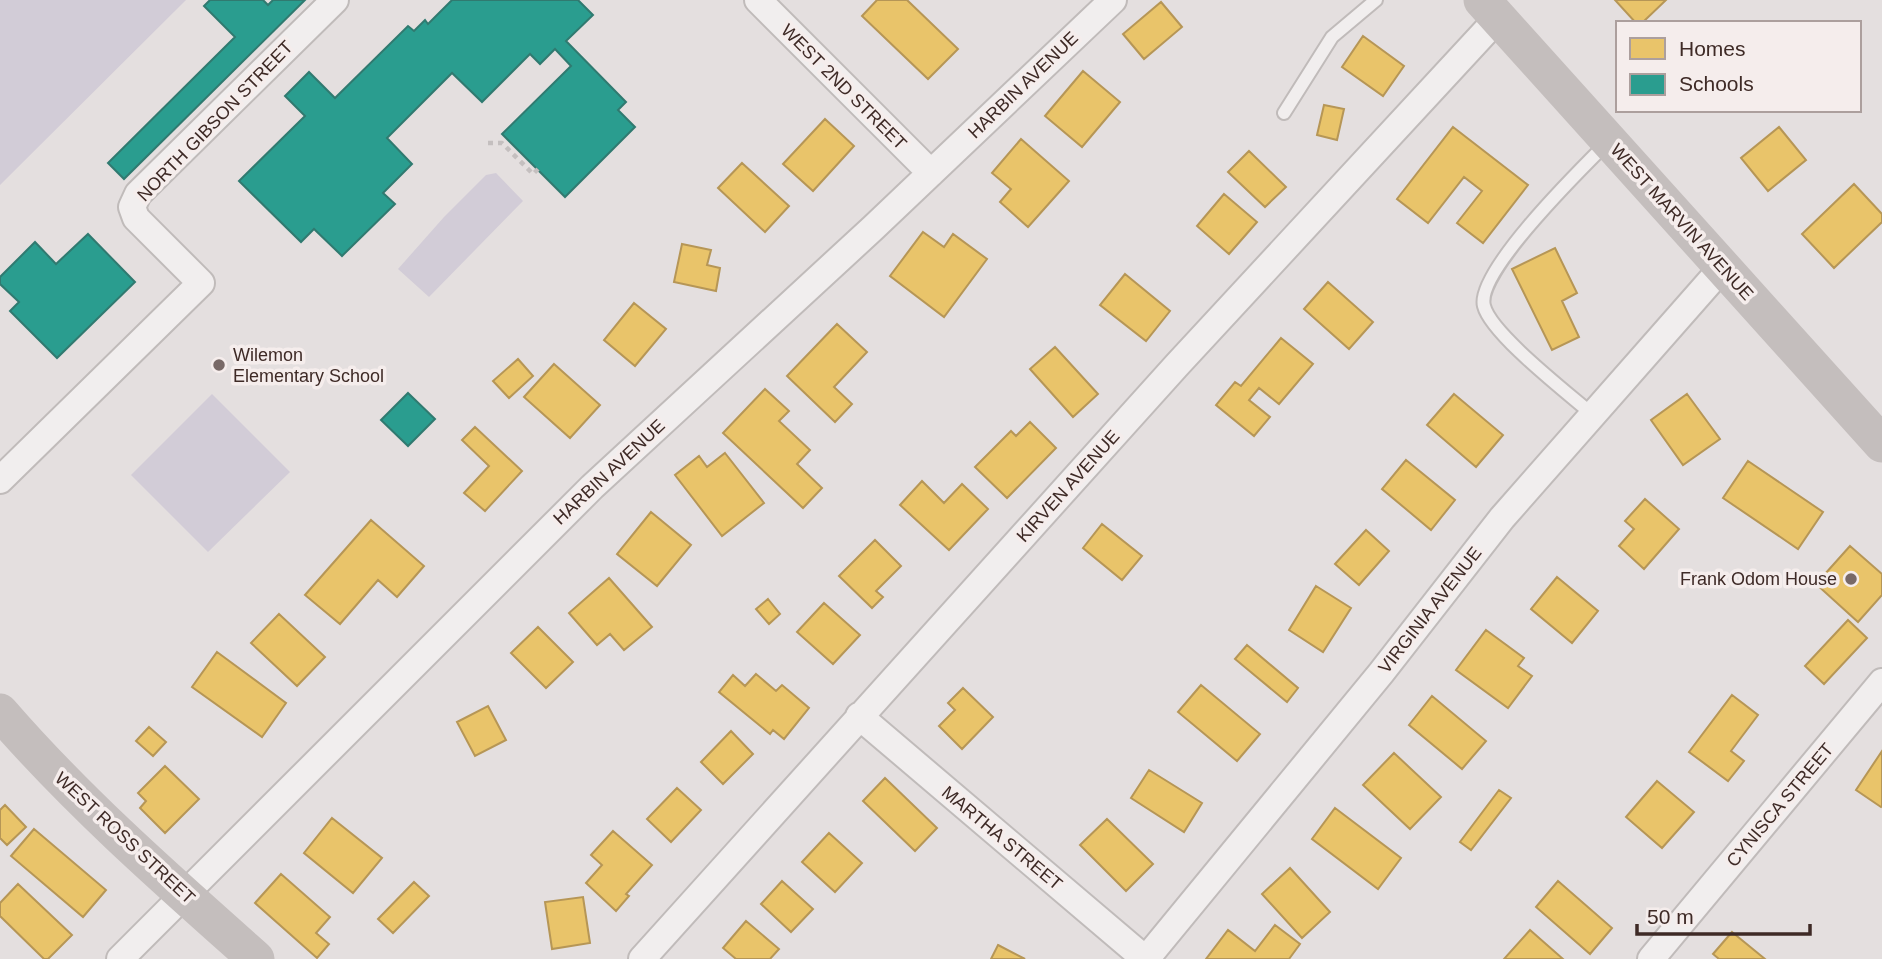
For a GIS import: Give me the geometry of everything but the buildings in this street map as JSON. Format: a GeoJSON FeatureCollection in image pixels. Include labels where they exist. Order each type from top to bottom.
{"type":"FeatureCollection","features":[{"type":"Feature","properties":{"kind":"street","name":"NORTH GIBSON STREET"},"geometry":{"type":"LineString","coordinates":[[0,480],[201,283],[136,218],[132,207],[138,194],[335,0]]}},
{"type":"Feature","properties":{"kind":"street","name":"WEST 2ND STREET"},"geometry":{"type":"LineString","coordinates":[[758,0],[931,173]]}},
{"type":"Feature","properties":{"kind":"street","name":"HARBIN AVENUE"},"geometry":{"type":"LineString","coordinates":[[120,959],[592,487],[931,173],[1113,0]]}},
{"type":"Feature","properties":{"kind":"street","name":"WEST MARVIN AVENUE"},"geometry":{"type":"LineString","coordinates":[[1491,9],[1882,444]]}},
{"type":"Feature","properties":{"kind":"street","name":"KIRVEN AVENUE"},"geometry":{"type":"LineString","coordinates":[[642,959],[1169,374],[1491,9]]}},
{"type":"Feature","properties":{"kind":"street","name":"VIRGINIA AVENUE"},"geometry":{"type":"LineString","coordinates":[[1145,959],[1381,673],[1502,518],[1722,268]]}},
{"type":"Feature","properties":{"kind":"street","name":"CYNISCA STREET"},"geometry":{"type":"LineString","coordinates":[[1651,959],[1882,682]]}},
{"type":"Feature","properties":{"kind":"street","name":"WEST ROSS STREET"},"geometry":{"type":"LineString","coordinates":[[0,712],[35,752],[113,831],[256,959]]}},
{"type":"Feature","properties":{"kind":"street","name":"MARTHA STREET"},"geometry":{"type":"LineString","coordinates":[[859,716],[1145,959]]}},
{"type":"Feature","properties":{"kind":"lane"},"geometry":{"type":"LineString","coordinates":[[1284,113],[1332,37],[1376,0]]}},
{"type":"Feature","properties":{"kind":"lane"},"geometry":{"type":"LineString","coordinates":[[1593,415],[1519,350],[1490,321],[1483,305],[1484,292],[1495,271],[1531,222],[1609,141]]}},
{"type":"Feature","properties":{"kind":"path"},"geometry":{"type":"LineString","coordinates":[[488,143],[502,143],[533,174],[538,169]]}},
{"type":"Feature","properties":{"kind":"shaded area"},"geometry":{"type":"Polygon","coordinates":[[[0,0],[186,0],[0,185],[0,0]]]}},
{"type":"Feature","properties":{"kind":"shaded area"},"geometry":{"type":"Polygon","coordinates":[[[496,173],[523,201],[429,297],[398,269],[486,175],[496,173]]]}},
{"type":"Feature","properties":{"kind":"shaded area"},"geometry":{"type":"Polygon","coordinates":[[[212,394],[290,472],[208,552],[131,475],[212,394]]]}},
{"type":"Feature","properties":{"kind":"place","name":"Wilemon Elementary School"},"geometry":{"type":"Point","coordinates":[219,365]}},
{"type":"Feature","properties":{"kind":"place","name":"Frank Odom House"},"geometry":{"type":"Point","coordinates":[1851,579]}}]}
